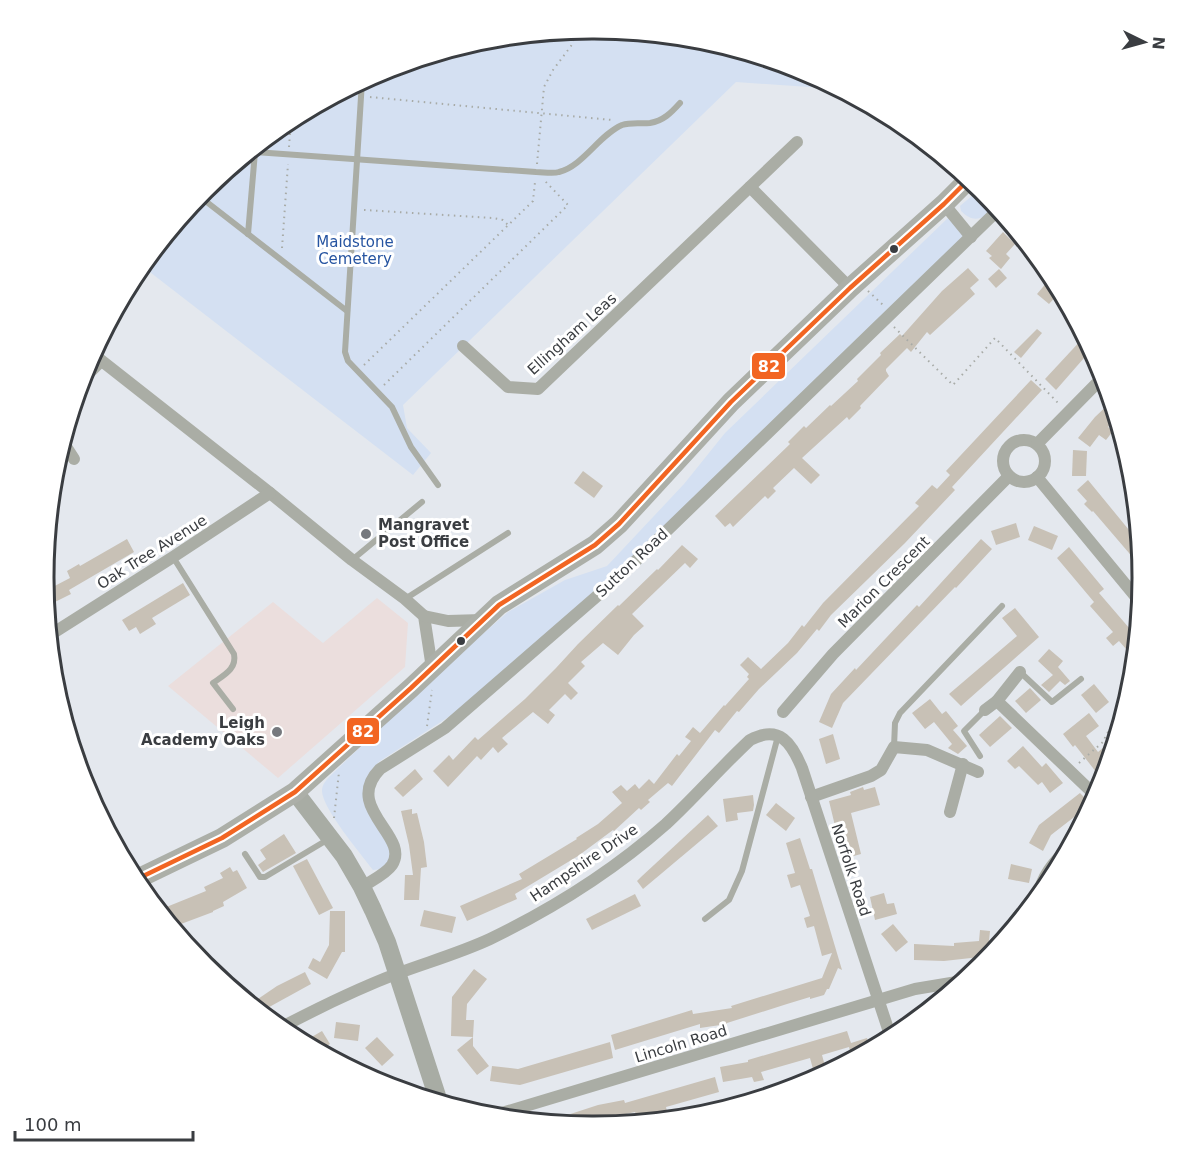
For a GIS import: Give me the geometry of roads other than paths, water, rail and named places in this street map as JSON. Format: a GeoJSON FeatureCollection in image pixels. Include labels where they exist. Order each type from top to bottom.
{"type":"FeatureCollection","features":[{"type":"Feature","properties":{"kind":"main road"},"geometry":{"type":"LineString","coordinates":[[144,876],[222,838],[295,792],[499,605],[595,545],[619,524],[731,402],[854,284],[962,186]]}},
{"type":"Feature","properties":{"kind":"street","name":"Ellingham Leas"},"geometry":{"type":"LineString","coordinates":[[463,346],[508,387],[538,388],[797,142]]}},
{"type":"Feature","properties":{"kind":"street"},"geometry":{"type":"LineString","coordinates":[[750,187],[854,284]]}},
{"type":"Feature","properties":{"kind":"street"},"geometry":{"type":"LineString","coordinates":[[945,204],[971,237]]}},
{"type":"Feature","properties":{"kind":"street","name":"Sutton Road"},"geometry":{"type":"LineString","coordinates":[[362,887],[392,866],[395,857],[392,842],[370,804],[368,793],[370,783],[380,769],[445,728],[619,577],[992,216]]}},
{"type":"Feature","properties":{"kind":"street"},"geometry":{"type":"LineString","coordinates":[[100,360],[424,616],[448,621],[482,620]]}},
{"type":"Feature","properties":{"kind":"street"},"geometry":{"type":"LineString","coordinates":[[1037,444],[1096,384]]}},
{"type":"Feature","properties":{"kind":"street"},"geometry":{"type":"LineString","coordinates":[[1022,440],[1037,444],[1044,453],[1045,464],[1037,477],[1028,482],[1021,482],[1009,476],[1002,460],[1009,445],[1022,440]]}},
{"type":"Feature","properties":{"kind":"street"},"geometry":{"type":"LineString","coordinates":[[70,452],[74,459]]}},
{"type":"Feature","properties":{"kind":"street","name":"Marion Crescent"},"geometry":{"type":"LineString","coordinates":[[783,712],[833,654],[1009,476]]}},
{"type":"Feature","properties":{"kind":"street"},"geometry":{"type":"LineString","coordinates":[[1037,477],[1131,591]]}},
{"type":"Feature","properties":{"kind":"street","name":"Oak Tree Avenue"},"geometry":{"type":"LineString","coordinates":[[57,630],[270,493]]}},
{"type":"Feature","properties":{"kind":"street"},"geometry":{"type":"LineString","coordinates":[[424,616],[432,668]]}},
{"type":"Feature","properties":{"kind":"street"},"geometry":{"type":"LineString","coordinates":[[985,710],[997,701],[1020,672]]}},
{"type":"Feature","properties":{"kind":"street"},"geometry":{"type":"LineString","coordinates":[[997,701],[1089,789]]}},
{"type":"Feature","properties":{"kind":"street","name":"Hampshire Drive"},"geometry":{"type":"LineString","coordinates":[[290,1022],[315,1009],[398,973],[465,950],[514,927],[576,890],[629,853],[700,792],[750,740],[760,736],[778,736]]}},
{"type":"Feature","properties":{"kind":"street","name":"Norfolk Road"},"geometry":{"type":"LineString","coordinates":[[778,736],[792,745],[888,1028]]}},
{"type":"Feature","properties":{"kind":"street"},"geometry":{"type":"LineString","coordinates":[[811,797],[871,776],[881,770],[894,747],[927,750],[978,772]]}},
{"type":"Feature","properties":{"kind":"street"},"geometry":{"type":"LineString","coordinates":[[950,812],[963,764]]}},
{"type":"Feature","properties":{"kind":"street"},"geometry":{"type":"LineString","coordinates":[[295,792],[331,838],[362,887],[387,942],[436,1092]]}},
{"type":"Feature","properties":{"kind":"street","name":"Lincoln Road"},"geometry":{"type":"LineString","coordinates":[[513,1110],[915,989],[946,984]]}},
{"type":"Feature","properties":{"kind":"lane"},"geometry":{"type":"LineString","coordinates":[[361,92],[345,352],[348,361],[392,407],[411,447],[438,485]]}},
{"type":"Feature","properties":{"kind":"lane"},"geometry":{"type":"LineString","coordinates":[[264,151],[357,160],[559,172],[572,166],[611,131],[624,124],[650,123],[661,120],[671,114],[680,103]]}},
{"type":"Feature","properties":{"kind":"lane"},"geometry":{"type":"LineString","coordinates":[[248,234],[255,158]]}},
{"type":"Feature","properties":{"kind":"lane"},"geometry":{"type":"LineString","coordinates":[[207,202],[347,311]]}},
{"type":"Feature","properties":{"kind":"lane"},"geometry":{"type":"LineString","coordinates":[[352,560],[422,502]]}},
{"type":"Feature","properties":{"kind":"lane"},"geometry":{"type":"LineString","coordinates":[[405,599],[508,533]]}},
{"type":"Feature","properties":{"kind":"lane"},"geometry":{"type":"LineString","coordinates":[[173,557],[234,654],[236,662],[233,668],[213,683],[233,709]]}},
{"type":"Feature","properties":{"kind":"lane"},"geometry":{"type":"LineString","coordinates":[[894,747],[895,723],[900,713],[1002,606]]}},
{"type":"Feature","properties":{"kind":"lane"},"geometry":{"type":"LineString","coordinates":[[1020,672],[1052,702],[1081,679]]}},
{"type":"Feature","properties":{"kind":"lane"},"geometry":{"type":"LineString","coordinates":[[980,756],[964,731],[985,710]]}},
{"type":"Feature","properties":{"kind":"lane"},"geometry":{"type":"LineString","coordinates":[[705,918],[729,900],[742,871],[778,736]]}},
{"type":"Feature","properties":{"kind":"lane"},"geometry":{"type":"LineString","coordinates":[[245,854],[260,877],[265,877],[331,838]]}},
{"type":"Feature","properties":{"kind":"place","name":"Mangravet Post Office"},"geometry":{"type":"Point","coordinates":[366,534]}},
{"type":"Feature","properties":{"kind":"place","name":"Leigh Academy Oaks"},"geometry":{"type":"Point","coordinates":[277,732]}},
{"type":"Feature","properties":{"kind":"park label","name":"Maidstone Cemetery"},"geometry":{"type":"Point","coordinates":[355,250]}}]}
